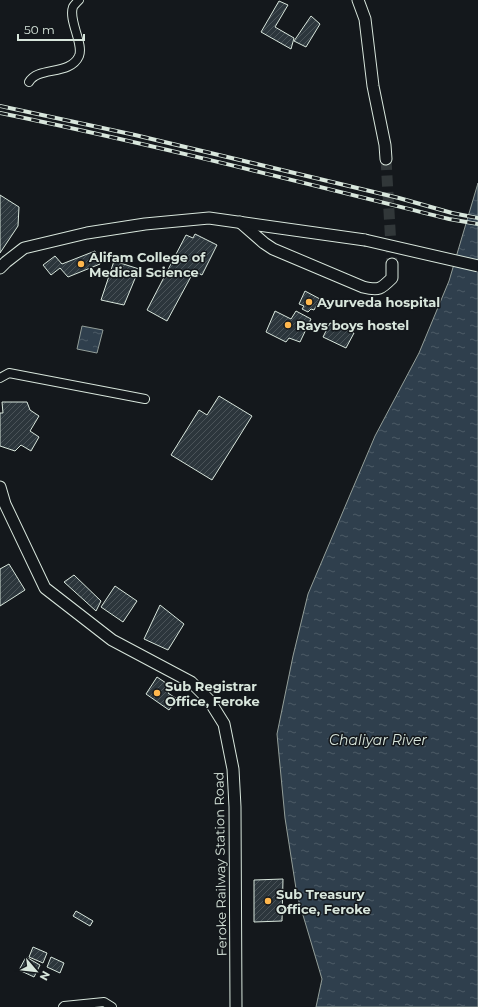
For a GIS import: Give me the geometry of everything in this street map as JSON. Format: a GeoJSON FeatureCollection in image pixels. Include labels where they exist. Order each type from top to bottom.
{"type":"FeatureCollection","features":[{"type":"Feature","properties":{"kind":"main road"},"geometry":{"type":"LineString","coordinates":[[358,0],[365,19],[373,86],[385,145],[386,159]]}},
{"type":"Feature","properties":{"kind":"main road"},"geometry":{"type":"LineString","coordinates":[[2,265],[24,248],[87,233],[145,224],[209,218],[365,240],[478,266]]}},
{"type":"Feature","properties":{"kind":"main road"},"geometry":{"type":"LineString","coordinates":[[240,222],[273,249],[363,287],[374,289],[383,287],[392,278],[392,264]]}},
{"type":"Feature","properties":{"kind":"main road","name":"Feroke Railway Station Road"},"geometry":{"type":"LineString","coordinates":[[0,486],[5,504],[45,588],[112,640],[191,682],[209,700],[224,724],[233,769],[235,799],[236,1007]]}},
{"type":"Feature","properties":{"kind":"street"},"geometry":{"type":"LineString","coordinates":[[29,82],[32,77],[39,74],[70,65],[79,56],[80,50],[72,16],[73,7],[79,0]]}},
{"type":"Feature","properties":{"kind":"street"},"geometry":{"type":"LineString","coordinates":[[0,378],[8,373],[145,398]]}},
{"type":"Feature","properties":{"kind":"street"},"geometry":{"type":"LineString","coordinates":[[63,1007],[104,1002],[112,1007]]}},
{"type":"Feature","properties":{"kind":"water","name":"Chaliyar River"},"geometry":{"type":"Polygon","coordinates":[[[478,183],[478,1007],[316,1007],[322,979],[297,895],[285,818],[277,734],[293,656],[308,594],[375,436],[419,353],[449,281],[478,183]]]}},
{"type":"Feature","properties":{"kind":"water"},"geometry":{"type":"Polygon","coordinates":[[[82,326],[103,330],[97,353],[77,349],[82,326]]]}},
{"type":"Feature","properties":{"kind":"building"},"geometry":{"type":"Polygon","coordinates":[[[279,1],[288,5],[275,27],[294,38],[291,49],[261,32],[279,1]]]}},
{"type":"Feature","properties":{"kind":"building"},"geometry":{"type":"Polygon","coordinates":[[[311,16],[320,24],[306,47],[294,41],[311,16]]]}},
{"type":"Feature","properties":{"kind":"building"},"geometry":{"type":"Polygon","coordinates":[[[0,195],[19,207],[18,226],[0,253],[0,195]]]}},
{"type":"Feature","properties":{"kind":"building"},"geometry":{"type":"Polygon","coordinates":[[[195,234],[217,245],[202,275],[194,271],[167,321],[147,310],[186,235],[193,238],[195,234]]]}},
{"type":"Feature","properties":{"kind":"building","name":"Alifam College of Medical Science"},"geometry":{"type":"Polygon","coordinates":[[[95,251],[100,264],[68,277],[60,268],[51,275],[43,265],[55,256],[62,264],[95,251]]]}},
{"type":"Feature","properties":{"kind":"building"},"geometry":{"type":"Polygon","coordinates":[[[114,261],[139,269],[124,305],[101,300],[114,261]]]}},
{"type":"Feature","properties":{"kind":"building","name":"Ayurveda hospital"},"geometry":{"type":"Polygon","coordinates":[[[305,291],[320,299],[314,310],[311,309],[308,312],[302,309],[304,306],[299,304],[305,291]]]}},
{"type":"Feature","properties":{"kind":"building","name":"Rays boys hostel"},"geometry":{"type":"Polygon","coordinates":[[[275,311],[291,319],[296,311],[311,319],[300,342],[289,338],[286,342],[266,332],[275,311]]]}},
{"type":"Feature","properties":{"kind":"building","name":"Rays boys hostel"},"geometry":{"type":"Polygon","coordinates":[[[330,323],[354,333],[346,348],[323,337],[330,323]]]}},
{"type":"Feature","properties":{"kind":"building"},"geometry":{"type":"Polygon","coordinates":[[[219,396],[252,416],[212,480],[171,455],[199,410],[207,415],[219,396]]]}},
{"type":"Feature","properties":{"kind":"building"},"geometry":{"type":"Polygon","coordinates":[[[2,402],[27,402],[30,410],[39,416],[30,431],[39,437],[31,451],[21,445],[15,451],[0,446],[0,413],[3,413],[2,402]]]}},
{"type":"Feature","properties":{"kind":"building"},"geometry":{"type":"Polygon","coordinates":[[[9,564],[25,590],[0,606],[0,569],[9,564]]]}},
{"type":"Feature","properties":{"kind":"building"},"geometry":{"type":"Polygon","coordinates":[[[74,575],[101,601],[96,611],[64,582],[74,575]]]}},
{"type":"Feature","properties":{"kind":"building"},"geometry":{"type":"Polygon","coordinates":[[[115,586],[137,601],[123,622],[101,607],[115,586]]]}},
{"type":"Feature","properties":{"kind":"building"},"geometry":{"type":"Polygon","coordinates":[[[160,605],[184,624],[168,650],[144,639],[160,605]]]}},
{"type":"Feature","properties":{"kind":"building","name":"Sub Registrar Office, Feroke"},"geometry":{"type":"Polygon","coordinates":[[[157,677],[172,687],[168,693],[177,699],[169,710],[146,694],[157,677]]]}},
{"type":"Feature","properties":{"kind":"building","name":"Sub Treasury Office, Feroke"},"geometry":{"type":"Polygon","coordinates":[[[283,879],[282,921],[254,922],[254,880],[283,879]]]}},
{"type":"Feature","properties":{"kind":"building"},"geometry":{"type":"Polygon","coordinates":[[[76,911],[93,921],[90,926],[73,916],[76,911]]]}},
{"type":"Feature","properties":{"kind":"building"},"geometry":{"type":"Polygon","coordinates":[[[33,947],[47,953],[43,963],[29,957],[33,947]]]}},
{"type":"Feature","properties":{"kind":"building"},"geometry":{"type":"Polygon","coordinates":[[[26,957],[40,965],[34,977],[19,970],[26,957]]]}},
{"type":"Feature","properties":{"kind":"building"},"geometry":{"type":"Polygon","coordinates":[[[51,957],[64,963],[60,973],[47,967],[51,957]]]}},
{"type":"Feature","properties":{"kind":"tunnel"},"geometry":{"type":"LineString","coordinates":[[386,159],[392,264]]}},
{"type":"Feature","properties":{"kind":"railway"},"geometry":{"type":"LineString","coordinates":[[0,106],[135,135],[399,198],[452,213],[478,218]]}},
{"type":"Feature","properties":{"kind":"railway"},"geometry":{"type":"LineString","coordinates":[[0,113],[169,150],[449,219],[478,224]]}},
{"type":"Feature","properties":{"kind":"place","name":"Alifam College of Medical Science"},"geometry":{"type":"Point","coordinates":[81,264]}},
{"type":"Feature","properties":{"kind":"place","name":"Ayurveda hospital"},"geometry":{"type":"Point","coordinates":[309,302]}},
{"type":"Feature","properties":{"kind":"place","name":"Rays boys hostel"},"geometry":{"type":"Point","coordinates":[288,325]}},
{"type":"Feature","properties":{"kind":"place","name":"Sub Registrar Office, Feroke"},"geometry":{"type":"Point","coordinates":[157,693]}},
{"type":"Feature","properties":{"kind":"place","name":"Sub Treasury Office, Feroke"},"geometry":{"type":"Point","coordinates":[268,901]}}]}
